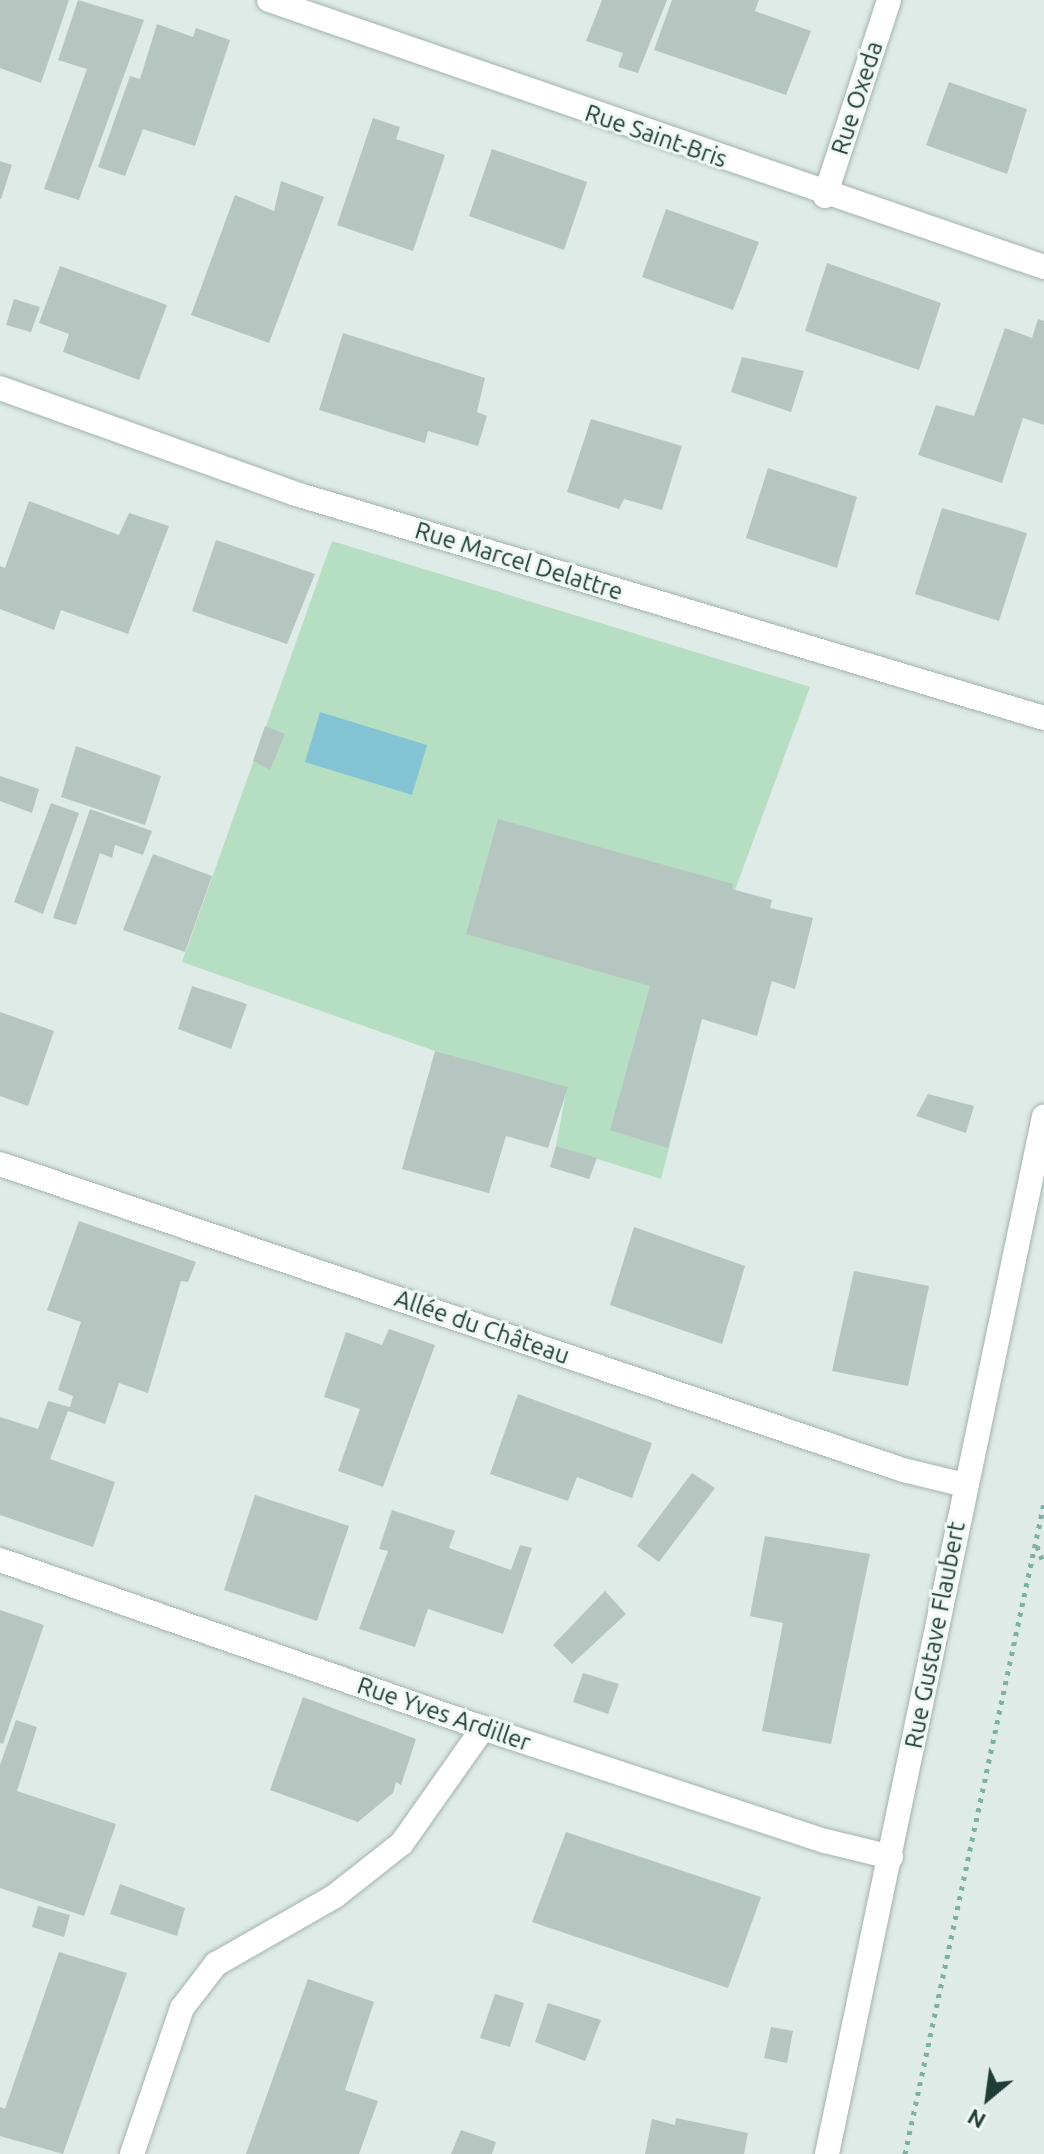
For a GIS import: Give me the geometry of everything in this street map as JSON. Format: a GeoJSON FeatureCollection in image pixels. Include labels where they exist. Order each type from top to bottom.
{"type":"FeatureCollection","features":[{"type":"Feature","properties":{"kind":"street","name":"Rue Saint-Bris"},"geometry":{"type":"LineString","coordinates":[[269,0],[825,196],[1044,267]]}},
{"type":"Feature","properties":{"kind":"street","name":"Rue Oxeda"},"geometry":{"type":"LineString","coordinates":[[825,196],[889,0]]}},
{"type":"Feature","properties":{"kind":"street","name":"Rue Marcel Delattre"},"geometry":{"type":"LineString","coordinates":[[0,388],[296,494],[1044,718]]}},
{"type":"Feature","properties":{"kind":"street","name":"Rue Gustave Flaubert"},"geometry":{"type":"LineString","coordinates":[[827,2154],[1044,1116]]}},
{"type":"Feature","properties":{"kind":"street","name":"Allée du Château"},"geometry":{"type":"LineString","coordinates":[[0,1164],[903,1470],[965,1485]]}},
{"type":"Feature","properties":{"kind":"street","name":"Rue Yves Ardiller"},"geometry":{"type":"LineString","coordinates":[[0,1560],[483,1728],[825,1841],[891,1857]]}},
{"type":"Feature","properties":{"kind":"street"},"geometry":{"type":"LineString","coordinates":[[132,2154],[182,2008],[216,1964],[335,1896],[402,1843],[483,1728]]}},
{"type":"Feature","properties":{"kind":"path"},"geometry":{"type":"LineString","coordinates":[[905,2154],[1044,1503]]}},
{"type":"Feature","properties":{"kind":"path"},"geometry":{"type":"LineString","coordinates":[[1037,1545],[1044,1564]]}},
{"type":"Feature","properties":{"kind":"green space"},"geometry":{"type":"Polygon","coordinates":[[[332,541],[810,687],[735,890],[661,1179],[556,1146],[567,1087],[435,1051],[182,962],[332,541]]]}},
{"type":"Feature","properties":{"kind":"water"},"geometry":{"type":"Polygon","coordinates":[[[320,712],[427,745],[412,795],[305,762],[320,712]]]}},
{"type":"Feature","properties":{"kind":"building"},"geometry":{"type":"Polygon","coordinates":[[[0,0],[69,0],[41,83],[0,68],[0,0]]]}},
{"type":"Feature","properties":{"kind":"building"},"geometry":{"type":"Polygon","coordinates":[[[78,0],[144,20],[79,200],[44,189],[87,69],[58,60],[78,0]]]}},
{"type":"Feature","properties":{"kind":"building"},"geometry":{"type":"Polygon","coordinates":[[[602,0],[667,0],[638,73],[618,67],[623,53],[586,41],[602,0]]]}},
{"type":"Feature","properties":{"kind":"building"},"geometry":{"type":"Polygon","coordinates":[[[672,0],[759,0],[755,11],[811,31],[786,95],[654,50],[672,0]]]}},
{"type":"Feature","properties":{"kind":"building"},"geometry":{"type":"Polygon","coordinates":[[[157,24],[193,37],[196,28],[230,40],[195,146],[143,129],[125,176],[98,167],[130,76],[140,79],[157,24]]]}},
{"type":"Feature","properties":{"kind":"building"},"geometry":{"type":"Polygon","coordinates":[[[949,82],[1027,109],[1007,174],[926,145],[949,82]]]}},
{"type":"Feature","properties":{"kind":"building"},"geometry":{"type":"Polygon","coordinates":[[[373,118],[400,127],[396,139],[445,155],[413,251],[337,225],[373,118]]]}},
{"type":"Feature","properties":{"kind":"building"},"geometry":{"type":"Polygon","coordinates":[[[492,149],[587,182],[564,250],[469,216],[492,149]]]}},
{"type":"Feature","properties":{"kind":"building"},"geometry":{"type":"Polygon","coordinates":[[[0,161],[12,165],[1,199],[0,199],[0,161]]]}},
{"type":"Feature","properties":{"kind":"building"},"geometry":{"type":"Polygon","coordinates":[[[281,181],[324,197],[269,343],[191,315],[235,195],[274,211],[281,181]]]}},
{"type":"Feature","properties":{"kind":"building"},"geometry":{"type":"Polygon","coordinates":[[[666,209],[759,242],[733,310],[642,277],[666,209]]]}},
{"type":"Feature","properties":{"kind":"building"},"geometry":{"type":"Polygon","coordinates":[[[827,263],[941,303],[919,370],[805,331],[827,263]]]}},
{"type":"Feature","properties":{"kind":"building"},"geometry":{"type":"Polygon","coordinates":[[[60,266],[167,305],[139,380],[63,352],[69,334],[39,323],[60,266]]]}},
{"type":"Feature","properties":{"kind":"building"},"geometry":{"type":"Polygon","coordinates":[[[14,299],[40,307],[31,332],[6,325],[14,299]]]}},
{"type":"Feature","properties":{"kind":"building"},"geometry":{"type":"Polygon","coordinates":[[[1038,319],[1044,321],[1044,425],[1023,418],[1002,483],[918,455],[936,405],[974,416],[1005,328],[1032,338],[1038,319]]]}},
{"type":"Feature","properties":{"kind":"building"},"geometry":{"type":"Polygon","coordinates":[[[343,333],[485,378],[477,412],[487,416],[478,446],[428,431],[425,443],[319,410],[343,333]]]}},
{"type":"Feature","properties":{"kind":"building"},"geometry":{"type":"Polygon","coordinates":[[[742,357],[804,371],[791,412],[731,392],[742,357]]]}},
{"type":"Feature","properties":{"kind":"building"},"geometry":{"type":"Polygon","coordinates":[[[591,419],[682,446],[662,510],[624,499],[619,509],[567,492],[591,419]]]}},
{"type":"Feature","properties":{"kind":"building"},"geometry":{"type":"Polygon","coordinates":[[[768,468],[857,497],[837,568],[746,538],[768,468]]]}},
{"type":"Feature","properties":{"kind":"building"},"geometry":{"type":"Polygon","coordinates":[[[29,501],[119,535],[129,513],[169,526],[128,634],[61,610],[54,630],[0,609],[0,566],[5,568],[29,501]]]}},
{"type":"Feature","properties":{"kind":"building"},"geometry":{"type":"Polygon","coordinates":[[[942,508],[1027,533],[999,621],[915,594],[942,508]]]}},
{"type":"Feature","properties":{"kind":"building"},"geometry":{"type":"Polygon","coordinates":[[[216,540],[315,574],[287,644],[192,611],[216,540]]]}},
{"type":"Feature","properties":{"kind":"building"},"geometry":{"type":"Polygon","coordinates":[[[265,726],[285,734],[270,770],[253,761],[265,726]]]}},
{"type":"Feature","properties":{"kind":"building"},"geometry":{"type":"Polygon","coordinates":[[[76,746],[161,776],[145,825],[61,797],[76,746]]]}},
{"type":"Feature","properties":{"kind":"building"},"geometry":{"type":"Polygon","coordinates":[[[0,776],[39,789],[32,813],[0,801],[0,776]]]}},
{"type":"Feature","properties":{"kind":"building"},"geometry":{"type":"Polygon","coordinates":[[[51,803],[79,813],[43,914],[14,902],[51,803]]]}},
{"type":"Feature","properties":{"kind":"building"},"geometry":{"type":"Polygon","coordinates":[[[90,809],[152,831],[143,855],[115,845],[112,858],[100,853],[76,925],[53,918],[90,809]]]}},
{"type":"Feature","properties":{"kind":"building"},"geometry":{"type":"Polygon","coordinates":[[[498,819],[733,884],[732,889],[772,900],[770,908],[813,918],[795,989],[772,981],[757,1036],[702,1019],[668,1148],[610,1130],[650,986],[466,934],[498,819]]]}},
{"type":"Feature","properties":{"kind":"building"},"geometry":{"type":"Polygon","coordinates":[[[153,854],[212,876],[185,952],[123,930],[153,854]]]}},
{"type":"Feature","properties":{"kind":"building"},"geometry":{"type":"Polygon","coordinates":[[[192,986],[247,1004],[231,1049],[178,1029],[192,986]]]}},
{"type":"Feature","properties":{"kind":"building"},"geometry":{"type":"Polygon","coordinates":[[[0,1012],[54,1031],[28,1106],[0,1096],[0,1012]]]}},
{"type":"Feature","properties":{"kind":"building"},"geometry":{"type":"Polygon","coordinates":[[[435,1051],[568,1087],[548,1148],[506,1136],[489,1193],[402,1169],[435,1051]]]}},
{"type":"Feature","properties":{"kind":"building"},"geometry":{"type":"Polygon","coordinates":[[[928,1094],[974,1106],[966,1133],[916,1116],[928,1094]]]}},
{"type":"Feature","properties":{"kind":"building"},"geometry":{"type":"Polygon","coordinates":[[[556,1146],[597,1158],[589,1179],[550,1167],[556,1146]]]}},
{"type":"Feature","properties":{"kind":"building"},"geometry":{"type":"Polygon","coordinates":[[[79,1221],[196,1262],[188,1282],[181,1281],[148,1393],[119,1383],[105,1424],[68,1411],[50,1459],[115,1482],[93,1547],[0,1515],[0,1417],[38,1429],[48,1401],[70,1407],[73,1396],[58,1390],[81,1322],[47,1310],[79,1221]]]}},
{"type":"Feature","properties":{"kind":"building"},"geometry":{"type":"Polygon","coordinates":[[[634,1227],[745,1266],[722,1344],[610,1305],[634,1227]]]}},
{"type":"Feature","properties":{"kind":"building"},"geometry":{"type":"Polygon","coordinates":[[[854,1271],[929,1286],[908,1386],[832,1371],[854,1271]]]}},
{"type":"Feature","properties":{"kind":"building"},"geometry":{"type":"Polygon","coordinates":[[[389,1329],[435,1345],[383,1487],[338,1471],[360,1409],[324,1397],[346,1332],[382,1345],[389,1329]]]}},
{"type":"Feature","properties":{"kind":"building"},"geometry":{"type":"Polygon","coordinates":[[[518,1394],[652,1443],[632,1498],[577,1477],[568,1501],[490,1474],[518,1394]]]}},
{"type":"Feature","properties":{"kind":"building"},"geometry":{"type":"Polygon","coordinates":[[[692,1473],[715,1488],[659,1562],[637,1546],[692,1473]]]}},
{"type":"Feature","properties":{"kind":"building"},"geometry":{"type":"Polygon","coordinates":[[[255,1495],[349,1526],[317,1621],[224,1590],[255,1495]]]}},
{"type":"Feature","properties":{"kind":"building"},"geometry":{"type":"Polygon","coordinates":[[[392,1510],[455,1531],[449,1548],[511,1570],[520,1545],[532,1548],[503,1634],[428,1609],[415,1647],[359,1629],[388,1551],[379,1549],[392,1510]]]}},
{"type":"Feature","properties":{"kind":"building"},"geometry":{"type":"Polygon","coordinates":[[[765,1536],[870,1554],[831,1744],[762,1731],[783,1623],[750,1616],[765,1536]]]}},
{"type":"Feature","properties":{"kind":"building"},"geometry":{"type":"Polygon","coordinates":[[[605,1591],[626,1614],[572,1664],[553,1645],[605,1591]]]}},
{"type":"Feature","properties":{"kind":"building"},"geometry":{"type":"Polygon","coordinates":[[[0,1610],[44,1625],[3,1744],[0,1743],[0,1610]]]}},
{"type":"Feature","properties":{"kind":"building"},"geometry":{"type":"Polygon","coordinates":[[[583,1673],[619,1684],[608,1714],[573,1702],[583,1673]]]}},
{"type":"Feature","properties":{"kind":"building"},"geometry":{"type":"Polygon","coordinates":[[[303,1697],[416,1739],[401,1785],[396,1782],[393,1793],[358,1822],[270,1790],[303,1697]]]}},
{"type":"Feature","properties":{"kind":"building"},"geometry":{"type":"Polygon","coordinates":[[[16,1720],[37,1727],[17,1791],[116,1824],[84,1916],[0,1888],[0,1765],[16,1720]]]}},
{"type":"Feature","properties":{"kind":"building"},"geometry":{"type":"Polygon","coordinates":[[[566,1832],[761,1897],[728,1988],[532,1922],[566,1832]]]}},
{"type":"Feature","properties":{"kind":"building"},"geometry":{"type":"Polygon","coordinates":[[[120,1884],[185,1908],[177,1936],[110,1914],[120,1884]]]}},
{"type":"Feature","properties":{"kind":"building"},"geometry":{"type":"Polygon","coordinates":[[[38,1906],[70,1915],[64,1937],[32,1927],[38,1906]]]}},
{"type":"Feature","properties":{"kind":"building"},"geometry":{"type":"Polygon","coordinates":[[[59,1952],[127,1973],[63,2154],[0,2136],[0,2107],[5,2109],[59,1952]]]}},
{"type":"Feature","properties":{"kind":"building"},"geometry":{"type":"Polygon","coordinates":[[[308,1979],[374,2002],[345,2090],[378,2101],[359,2154],[246,2154],[308,1979]]]}},
{"type":"Feature","properties":{"kind":"building"},"geometry":{"type":"Polygon","coordinates":[[[495,1994],[524,2003],[510,2047],[480,2038],[495,1994]]]}},
{"type":"Feature","properties":{"kind":"building"},"geometry":{"type":"Polygon","coordinates":[[[548,2003],[601,2020],[585,2061],[535,2042],[548,2003]]]}},
{"type":"Feature","properties":{"kind":"building"},"geometry":{"type":"Polygon","coordinates":[[[771,2027],[793,2031],[787,2063],[764,2058],[771,2027]]]}},
{"type":"Feature","properties":{"kind":"building"},"geometry":{"type":"Polygon","coordinates":[[[676,2118],[748,2133],[744,2154],[645,2154],[652,2119],[675,2125],[676,2118]]]}},
{"type":"Feature","properties":{"kind":"building"},"geometry":{"type":"Polygon","coordinates":[[[461,2130],[496,2142],[492,2154],[451,2154],[461,2130]]]}}]}
